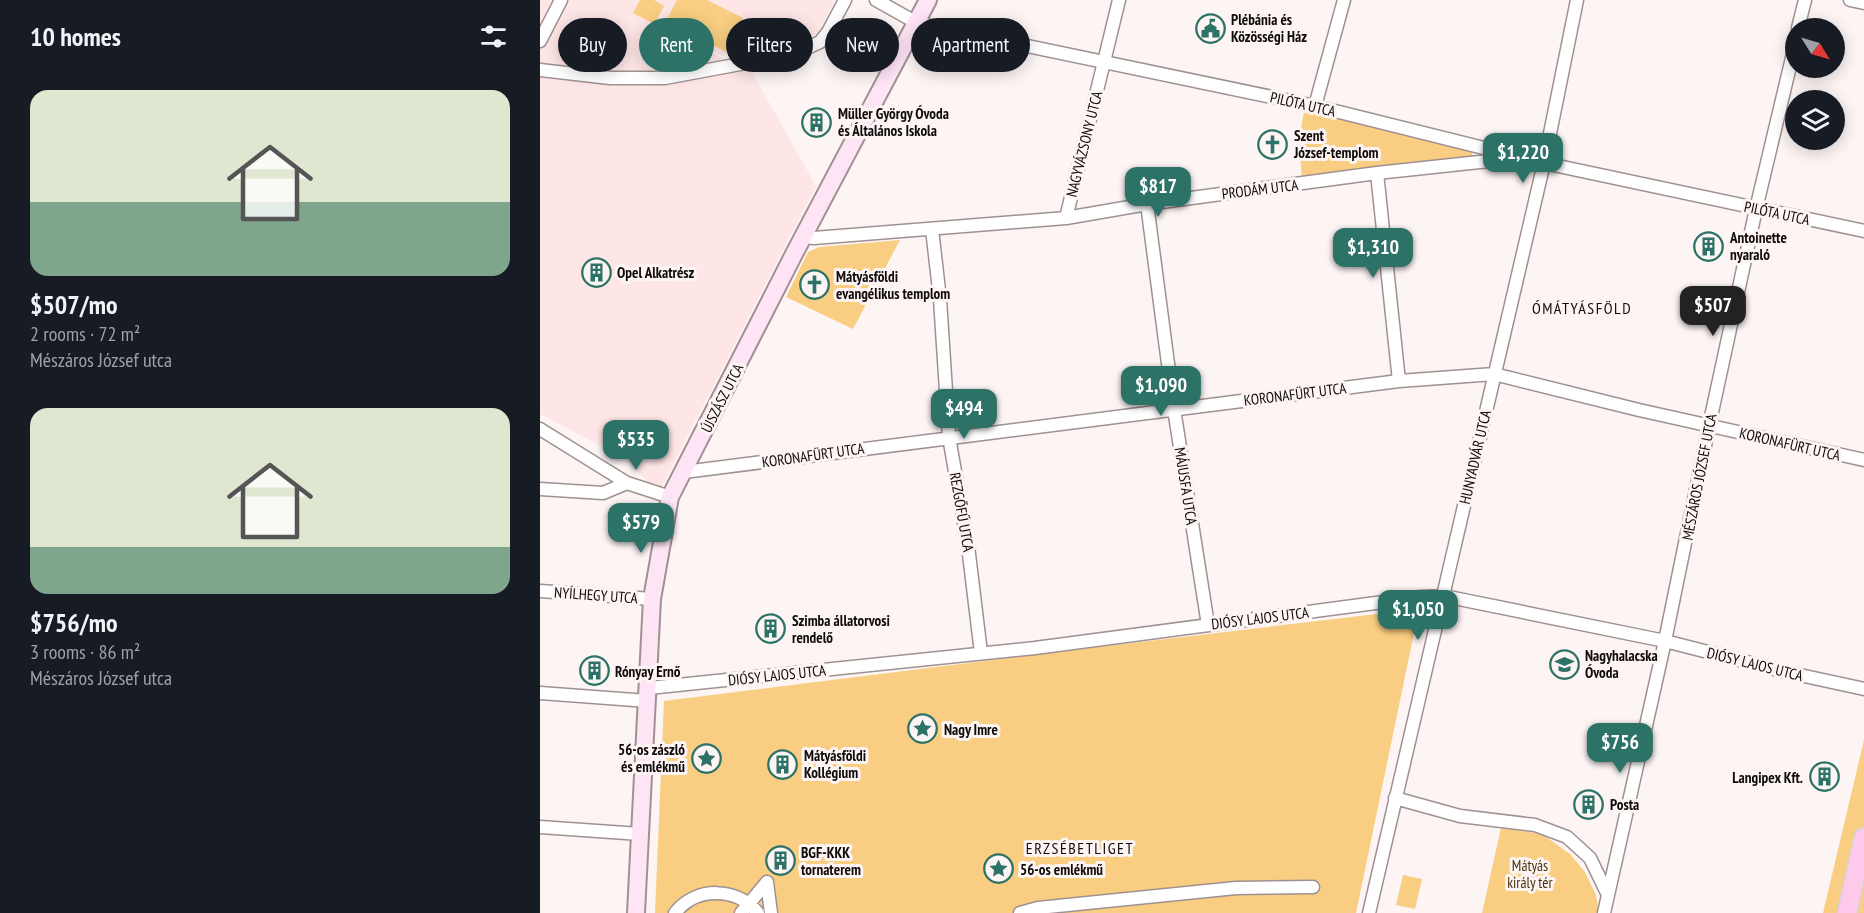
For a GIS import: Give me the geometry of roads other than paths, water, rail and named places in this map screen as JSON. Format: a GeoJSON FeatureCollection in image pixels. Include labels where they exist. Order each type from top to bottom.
{"type":"FeatureCollection","features":[{"type":"Feature","properties":{"kind":"main road"},"geometry":{"type":"LineString","coordinates":[[1847,913],[1864,837]]}},
{"type":"Feature","properties":{"kind":"street"},"geometry":{"type":"LineString","coordinates":[[540,41],[561,0]]}},
{"type":"Feature","properties":{"kind":"street"},"geometry":{"type":"LineString","coordinates":[[540,70],[610,78],[665,78],[751,62],[807,48],[820,42],[845,0]]}},
{"type":"Feature","properties":{"kind":"street"},"geometry":{"type":"LineString","coordinates":[[876,0],[911,20]]}},
{"type":"Feature","properties":{"kind":"street","name":"ÚJSZÁSZ UTCA"},"geometry":{"type":"LineString","coordinates":[[919,18],[928,0]]}},
{"type":"Feature","properties":{"kind":"street","name":"NAGYVÁZSONY UTCA"},"geometry":{"type":"LineString","coordinates":[[1066,218],[1119,0]]}},
{"type":"Feature","properties":{"kind":"street"},"geometry":{"type":"LineString","coordinates":[[1315,106],[1344,0]]}},
{"type":"Feature","properties":{"kind":"street","name":"HUNYADVÁR UTCA"},"geometry":{"type":"LineString","coordinates":[[1369,913],[1544,163],[1577,0]]}},
{"type":"Feature","properties":{"kind":"street"},"geometry":{"type":"LineString","coordinates":[[1800,18],[1805,0]]}},
{"type":"Feature","properties":{"kind":"street"},"geometry":{"type":"LineString","coordinates":[[1850,0],[1864,3]]}},
{"type":"Feature","properties":{"kind":"street","name":"ÚJSZÁSZ UTCA"},"geometry":{"type":"LineString","coordinates":[[636,913],[652,600],[658,555],[670,497],[803,237],[911,34]]}},
{"type":"Feature","properties":{"kind":"street","name":"PILÓTA UTCA"},"geometry":{"type":"LineString","coordinates":[[1030,46],[1315,106],[1544,163],[1864,231]]}},
{"type":"Feature","properties":{"kind":"street","name":"MÉSZÁROS JÓZSEF UTCA"},"geometry":{"type":"LineString","coordinates":[[1604,913],[1665,641],[1756,209],[1787,78]]}},
{"type":"Feature","properties":{"kind":"street","name":"PRODÁM UTCA"},"geometry":{"type":"LineString","coordinates":[[803,237],[1066,218],[1147,204],[1377,173],[1489,161],[1497,152]]}},
{"type":"Feature","properties":{"kind":"street"},"geometry":{"type":"LineString","coordinates":[[1377,173],[1399,381]]}},
{"type":"Feature","properties":{"kind":"street","name":"MÁJUSFA UTCA"},"geometry":{"type":"LineString","coordinates":[[1147,204],[1174,409],[1208,625]]}},
{"type":"Feature","properties":{"kind":"street","name":"REZGŐFŰ UTCA"},"geometry":{"type":"LineString","coordinates":[[932,229],[940,298],[949,437],[968,546],[981,652]]}},
{"type":"Feature","properties":{"kind":"street","name":"KORONAFÜRT UTCA"},"geometry":{"type":"LineString","coordinates":[[684,472],[1399,381],[1494,374],[1709,426],[1864,460]]}},
{"type":"Feature","properties":{"kind":"street"},"geometry":{"type":"LineString","coordinates":[[540,429],[627,483],[670,497]]}},
{"type":"Feature","properties":{"kind":"street"},"geometry":{"type":"LineString","coordinates":[[540,489],[603,493],[627,483]]}},
{"type":"Feature","properties":{"kind":"street","name":"NYÍLHEGY UTCA"},"geometry":{"type":"LineString","coordinates":[[540,591],[652,600]]}},
{"type":"Feature","properties":{"kind":"street","name":"DIÓSY LAJOS UTCA"},"geometry":{"type":"LineString","coordinates":[[540,693],[648,694],[743,679],[1035,648],[1421,597],[1444,596],[1665,641],[1864,689]]}},
{"type":"Feature","properties":{"kind":"street"},"geometry":{"type":"LineString","coordinates":[[1395,798],[1460,816],[1535,825],[1567,837],[1590,858],[1608,895]]}},
{"type":"Feature","properties":{"kind":"street"},"geometry":{"type":"LineString","coordinates":[[540,827],[640,834]]}},
{"type":"Feature","properties":{"kind":"street"},"geometry":{"type":"LineString","coordinates":[[745,908],[767,882],[770,913]]}},
{"type":"Feature","properties":{"kind":"street"},"geometry":{"type":"LineString","coordinates":[[1020,913],[1038,908],[1236,888],[1313,887]]}},
{"type":"Feature","properties":{"kind":"street"},"geometry":{"type":"LineString","coordinates":[[675,913],[687,902],[708,893],[730,895],[745,908],[758,913]]}},
{"type":"Feature","properties":{"kind":"place","name":"Plébánia és Közösségi Ház"},"geometry":{"type":"Point","coordinates":[1210,28]}},
{"type":"Feature","properties":{"kind":"place","name":"Müller György Óvoda és Általános Iskola"},"geometry":{"type":"Point","coordinates":[817,122]}},
{"type":"Feature","properties":{"kind":"place","name":"Szent József-templom"},"geometry":{"type":"Point","coordinates":[1273,144]}},
{"type":"Feature","properties":{"kind":"place","name":"Antoinette nyaraló"},"geometry":{"type":"Point","coordinates":[1709,246]}},
{"type":"Feature","properties":{"kind":"place","name":"Opel Alkatrész"},"geometry":{"type":"Point","coordinates":[596,272]}},
{"type":"Feature","properties":{"kind":"place","name":"Mátyásföldi evangélikus templom"},"geometry":{"type":"Point","coordinates":[815,285]}},
{"type":"Feature","properties":{"kind":"place","name":"Szimba állatorvosi rendelő"},"geometry":{"type":"Point","coordinates":[771,629]}},
{"type":"Feature","properties":{"kind":"place","name":"Nagyhalacska Óvoda"},"geometry":{"type":"Point","coordinates":[1564,664]}},
{"type":"Feature","properties":{"kind":"place","name":"Rónyay Ernő"},"geometry":{"type":"Point","coordinates":[594,671]}},
{"type":"Feature","properties":{"kind":"place","name":"Nagy Imre"},"geometry":{"type":"Point","coordinates":[923,729]}},
{"type":"Feature","properties":{"kind":"place","name":"56-os zászló és emlékmű"},"geometry":{"type":"Point","coordinates":[706,758]}},
{"type":"Feature","properties":{"kind":"place","name":"Mátyásföldi Kollégium"},"geometry":{"type":"Point","coordinates":[783,764]}},
{"type":"Feature","properties":{"kind":"place","name":"Langipex Kft."},"geometry":{"type":"Point","coordinates":[1824,777]}},
{"type":"Feature","properties":{"kind":"place","name":"Posta"},"geometry":{"type":"Point","coordinates":[1589,804]}},
{"type":"Feature","properties":{"kind":"place","name":"BGF-KKK tornaterem"},"geometry":{"type":"Point","coordinates":[780,861]}},
{"type":"Feature","properties":{"kind":"place","name":"56-os emlékmű"},"geometry":{"type":"Point","coordinates":[999,869]}},
{"type":"Feature","properties":{"kind":"district","name":"ÓMÁTYÁSFÖLD"},"geometry":{"type":"Point","coordinates":[1582,308]}},
{"type":"Feature","properties":{"kind":"district","name":"ERZSÉBETLIGET"},"geometry":{"type":"Point","coordinates":[1080,848]}},
{"type":"Feature","properties":{"kind":"park label","name":"Mátyás király tér"},"geometry":{"type":"Point","coordinates":[1530,874]}}]}
